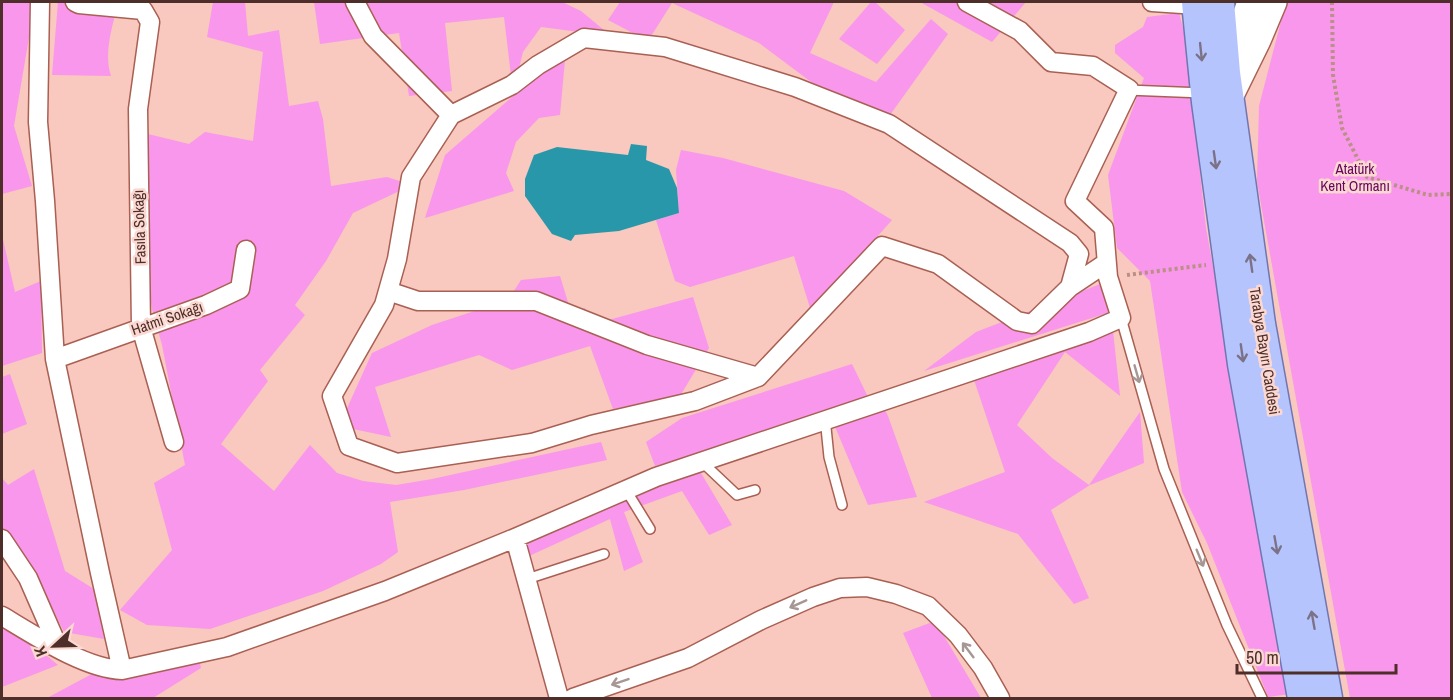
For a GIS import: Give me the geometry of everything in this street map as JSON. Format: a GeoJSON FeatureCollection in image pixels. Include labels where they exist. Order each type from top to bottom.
{"type":"FeatureCollection","features":[{"type":"Feature","properties":{"kind":"main road"},"geometry":{"type":"LineString","coordinates":[[1209,2],[1236,9],[1251,2]]}},
{"type":"Feature","properties":{"kind":"main road","name":"Tarabya Bayırı Caddesi"},"geometry":{"type":"LineString","coordinates":[[1209,2],[1229,262],[1243,364],[1303,699]]}},
{"type":"Feature","properties":{"kind":"main road"},"geometry":{"type":"LineString","coordinates":[[1216,92],[1251,2]]}},
{"type":"Feature","properties":{"kind":"main road"},"geometry":{"type":"LineString","coordinates":[[1216,92],[1257,40],[1273,2]]}},
{"type":"Feature","properties":{"kind":"main road","name":"Tarabya Bayırı Caddesi"},"geometry":{"type":"LineString","coordinates":[[1216,92],[1327,699]]}},
{"type":"Feature","properties":{"kind":"street"},"geometry":{"type":"LineString","coordinates":[[40,2],[38,122],[55,358],[122,670]]}},
{"type":"Feature","properties":{"kind":"street","name":"Fasıla Sokağı"},"geometry":{"type":"LineString","coordinates":[[75,2],[143,10],[150,22],[138,109],[141,327],[174,441]]}},
{"type":"Feature","properties":{"kind":"street"},"geometry":{"type":"LineString","coordinates":[[355,2],[373,36],[451,115]]}},
{"type":"Feature","properties":{"kind":"street"},"geometry":{"type":"LineString","coordinates":[[2,616],[59,649],[109,670],[122,670],[227,647],[385,591],[656,477],[825,418],[1078,335],[1121,318],[1107,270],[1104,228],[1075,201],[1124,92],[1094,66],[1051,62],[1020,31],[967,2]]}},
{"type":"Feature","properties":{"kind":"street"},"geometry":{"type":"LineString","coordinates":[[1152,2],[1209,2]]}},
{"type":"Feature","properties":{"kind":"street"},"geometry":{"type":"LineString","coordinates":[[1070,287],[1079,254],[1070,243],[889,124],[795,87],[665,47],[584,38],[538,65],[512,85],[451,115],[411,177],[397,259],[384,305],[332,396],[349,446],[396,463],[532,443],[591,424],[695,401],[759,377],[882,246],[938,264],[1017,321],[1032,324],[1070,287],[1107,270]]}},
{"type":"Feature","properties":{"kind":"street","name":"Hatmi Sokağı"},"geometry":{"type":"LineString","coordinates":[[55,358],[206,305],[240,289],[246,250]]}},
{"type":"Feature","properties":{"kind":"street"},"geometry":{"type":"LineString","coordinates":[[388,291],[418,301],[536,301],[647,345],[759,377]]}},
{"type":"Feature","properties":{"kind":"street"},"geometry":{"type":"LineString","coordinates":[[515,538],[559,699]]}},
{"type":"Feature","properties":{"kind":"street"},"geometry":{"type":"LineString","coordinates":[[2,539],[28,578],[59,649]]}},
{"type":"Feature","properties":{"kind":"street"},"geometry":{"type":"LineString","coordinates":[[573,698],[688,658],[761,620],[813,597],[840,588],[867,587],[896,594],[928,606],[958,635],[983,668],[1000,699]]}},
{"type":"Feature","properties":{"kind":"lane"},"geometry":{"type":"LineString","coordinates":[[1124,92],[1216,92]]}},
{"type":"Feature","properties":{"kind":"lane"},"geometry":{"type":"LineString","coordinates":[[1121,318],[1164,469],[1227,625],[1262,699]]}},
{"type":"Feature","properties":{"kind":"lane"},"geometry":{"type":"LineString","coordinates":[[825,418],[829,457],[842,505]]}},
{"type":"Feature","properties":{"kind":"lane"},"geometry":{"type":"LineString","coordinates":[[701,461],[737,495],[755,490]]}},
{"type":"Feature","properties":{"kind":"lane"},"geometry":{"type":"LineString","coordinates":[[626,490],[650,529]]}},
{"type":"Feature","properties":{"kind":"lane"},"geometry":{"type":"LineString","coordinates":[[526,579],[604,554]]}},
{"type":"Feature","properties":{"kind":"path"},"geometry":{"type":"LineString","coordinates":[[1332,2],[1333,75],[1342,128],[1367,177],[1428,195],[1452,194]]}},
{"type":"Feature","properties":{"kind":"path"},"geometry":{"type":"LineString","coordinates":[[1107,270],[1229,262]]}},
{"type":"Feature","properties":{"kind":"green space"},"geometry":{"type":"Polygon","coordinates":[[[2,2],[35,2],[14,126],[32,186],[2,194],[2,2]]]}},
{"type":"Feature","properties":{"kind":"green space"},"geometry":{"type":"Polygon","coordinates":[[[58,2],[74,2],[117,9],[108,51],[111,76],[52,75],[58,2]]]}},
{"type":"Feature","properties":{"kind":"green space"},"geometry":{"type":"Polygon","coordinates":[[[213,2],[245,2],[248,36],[279,30],[289,106],[318,101],[323,119],[331,186],[387,177],[412,185],[353,213],[326,261],[295,305],[305,315],[260,370],[268,381],[221,444],[274,491],[310,445],[337,473],[363,481],[396,485],[601,442],[607,460],[464,490],[390,502],[398,552],[381,564],[323,591],[210,629],[147,625],[120,610],[172,550],[154,483],[185,465],[162,345],[152,309],[145,261],[141,184],[148,134],[189,144],[205,132],[253,141],[263,52],[207,37],[213,2]]]}},
{"type":"Feature","properties":{"kind":"green space"},"geometry":{"type":"Polygon","coordinates":[[[314,2],[562,2],[581,11],[611,36],[541,27],[523,52],[516,80],[512,84],[504,17],[445,23],[452,91],[409,96],[399,33],[320,44],[314,2]]]}},
{"type":"Feature","properties":{"kind":"green space"},"geometry":{"type":"Polygon","coordinates":[[[620,2],[834,2],[810,53],[876,82],[931,19],[948,34],[890,115],[830,96],[759,43],[672,3],[648,41],[608,20],[620,2]]]}},
{"type":"Feature","properties":{"kind":"green space"},"geometry":{"type":"Polygon","coordinates":[[[871,2],[875,2],[905,30],[877,64],[839,39],[871,2]]]}},
{"type":"Feature","properties":{"kind":"green space"},"geometry":{"type":"Polygon","coordinates":[[[920,2],[1026,2],[992,42],[920,2]]]}},
{"type":"Feature","properties":{"kind":"green space","name":"Atatürk Kent Ormanı"},"geometry":{"type":"Polygon","coordinates":[[[1286,2],[1451,2],[1451,698],[1350,698],[1257,182],[1259,106],[1286,2]]]}},
{"type":"Feature","properties":{"kind":"green space"},"geometry":{"type":"Polygon","coordinates":[[[1179,13],[1192,61],[1195,128],[1206,228],[1290,694],[1268,697],[1207,543],[1182,492],[1150,281],[1117,248],[1108,175],[1144,78],[1115,53],[1115,45],[1143,27],[1147,17],[1179,13]]]}},
{"type":"Feature","properties":{"kind":"green space"},"geometry":{"type":"Polygon","coordinates":[[[565,60],[560,115],[539,118],[516,142],[506,173],[514,191],[425,218],[445,155],[534,78],[565,60]]]}},
{"type":"Feature","properties":{"kind":"green space"},"geometry":{"type":"Polygon","coordinates":[[[681,150],[723,158],[844,191],[892,220],[811,311],[794,256],[690,287],[675,281],[656,220],[679,213],[676,170],[681,150]]]}},
{"type":"Feature","properties":{"kind":"green space"},"geometry":{"type":"Polygon","coordinates":[[[2,235],[15,292],[41,281],[42,353],[2,366],[2,235]]]}},
{"type":"Feature","properties":{"kind":"green space"},"geometry":{"type":"Polygon","coordinates":[[[560,276],[571,312],[585,308],[590,325],[693,297],[709,348],[680,396],[613,409],[590,346],[512,370],[479,355],[375,387],[391,437],[339,426],[372,353],[432,325],[508,300],[521,280],[560,276]]]}},
{"type":"Feature","properties":{"kind":"green space"},"geometry":{"type":"Polygon","coordinates":[[[1103,283],[1114,311],[924,371],[976,332],[1103,283]]]}},
{"type":"Feature","properties":{"kind":"green space"},"geometry":{"type":"Polygon","coordinates":[[[1113,331],[1120,396],[1065,352],[1017,425],[1052,458],[1089,485],[1140,412],[1144,463],[1090,485],[1051,510],[1089,598],[1074,604],[1018,534],[924,502],[1005,472],[973,377],[1113,331]]]}},
{"type":"Feature","properties":{"kind":"green space"},"geometry":{"type":"Polygon","coordinates":[[[852,364],[868,397],[717,448],[655,466],[646,442],[682,418],[852,364]]]}},
{"type":"Feature","properties":{"kind":"green space"},"geometry":{"type":"Polygon","coordinates":[[[10,374],[27,424],[2,434],[2,377],[10,374]]]}},
{"type":"Feature","properties":{"kind":"green space"},"geometry":{"type":"Polygon","coordinates":[[[883,406],[917,497],[868,505],[833,422],[883,406]]]}},
{"type":"Feature","properties":{"kind":"green space"},"geometry":{"type":"Polygon","coordinates":[[[698,468],[732,525],[709,535],[682,491],[624,512],[643,562],[624,571],[610,519],[529,556],[522,539],[698,468]]]}},
{"type":"Feature","properties":{"kind":"green space"},"geometry":{"type":"Polygon","coordinates":[[[34,469],[65,571],[94,589],[104,639],[64,632],[37,578],[2,528],[2,478],[8,485],[34,469]]]}},
{"type":"Feature","properties":{"kind":"green space"},"geometry":{"type":"Polygon","coordinates":[[[3,619],[58,665],[2,687],[3,619]]]}},
{"type":"Feature","properties":{"kind":"green space"},"geometry":{"type":"Polygon","coordinates":[[[935,621],[981,698],[932,698],[903,633],[935,621]]]}},
{"type":"Feature","properties":{"kind":"green space"},"geometry":{"type":"Polygon","coordinates":[[[196,647],[201,668],[153,698],[47,698],[90,675],[196,647]]]}},
{"type":"Feature","properties":{"kind":"water"},"geometry":{"type":"Polygon","coordinates":[[[631,144],[647,146],[646,160],[669,169],[677,188],[679,213],[619,231],[575,235],[571,241],[552,234],[525,196],[525,179],[534,155],[557,147],[628,155],[631,144]]]}}]}
